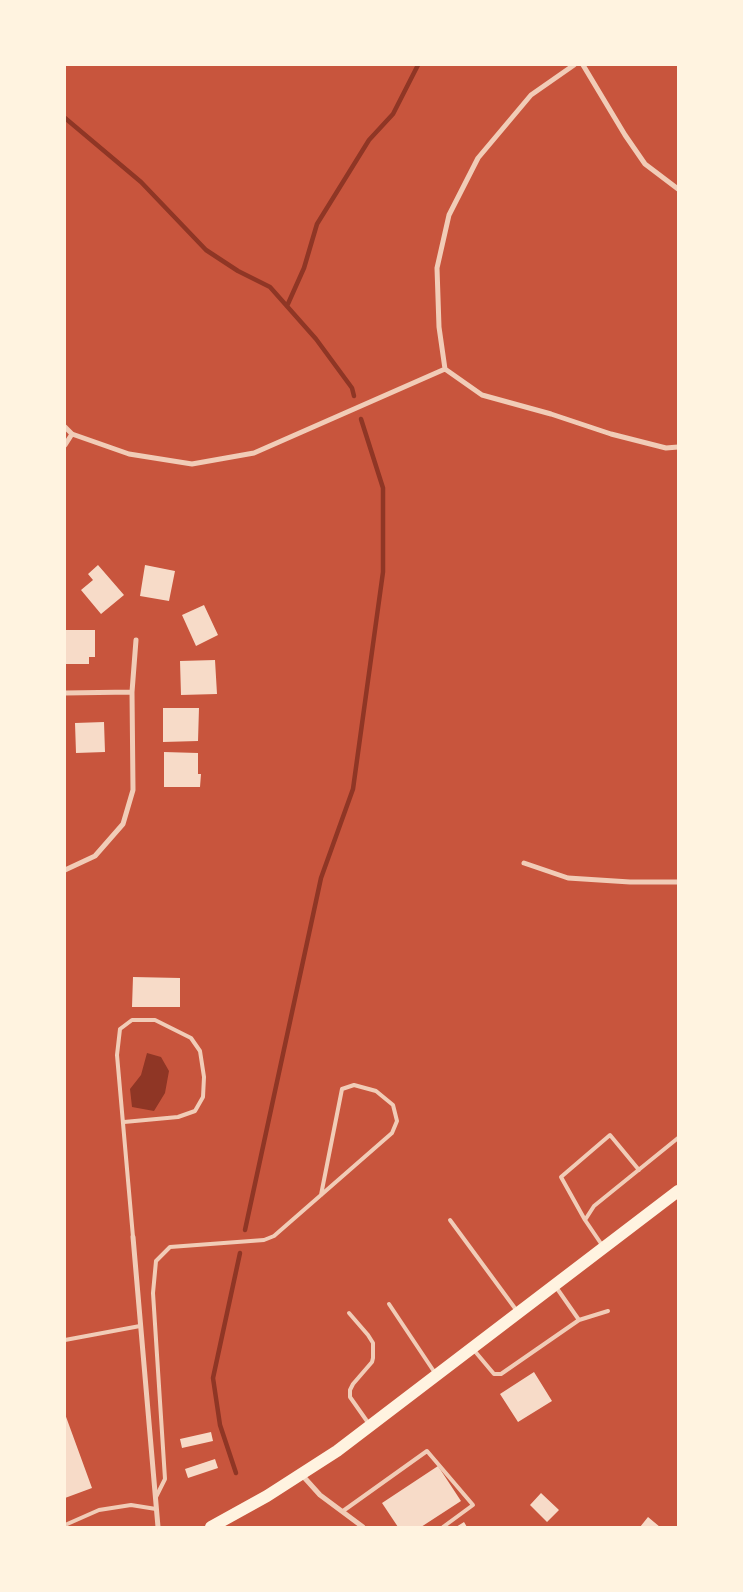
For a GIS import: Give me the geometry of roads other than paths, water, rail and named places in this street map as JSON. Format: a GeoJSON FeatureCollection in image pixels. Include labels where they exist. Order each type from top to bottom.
{"type":"FeatureCollection","features":[{"type":"Feature","properties":{"kind":"main road"},"geometry":{"type":"LineString","coordinates":[[211,1527],[302,1475],[370,1426],[678,1190]]}},
{"type":"Feature","properties":{"kind":"street"},"geometry":{"type":"LineString","coordinates":[[574,65],[531,95],[478,158],[449,215],[437,268],[439,327],[445,370],[482,395],[551,414],[611,434],[666,448],[678,446]]}},
{"type":"Feature","properties":{"kind":"street"},"geometry":{"type":"LineString","coordinates":[[584,65],[625,135],[645,164],[678,189]]}},
{"type":"Feature","properties":{"kind":"street"},"geometry":{"type":"LineString","coordinates":[[65,427],[72,434],[129,454],[192,464],[254,453],[445,370]]}},
{"type":"Feature","properties":{"kind":"street"},"geometry":{"type":"LineString","coordinates":[[65,445],[72,434]]}},
{"type":"Feature","properties":{"kind":"street"},"geometry":{"type":"LineString","coordinates":[[65,870],[96,856],[123,824],[133,790],[132,692],[136,640]]}},
{"type":"Feature","properties":{"kind":"street"},"geometry":{"type":"LineString","coordinates":[[65,693],[132,692]]}},
{"type":"Feature","properties":{"kind":"street"},"geometry":{"type":"LineString","coordinates":[[524,863],[568,878],[630,882],[678,882]]}},
{"type":"Feature","properties":{"kind":"street"},"geometry":{"type":"LineString","coordinates":[[133,1238],[158,1527]]}},
{"type":"Feature","properties":{"kind":"street"},"geometry":{"type":"LineString","coordinates":[[302,1475],[320,1495],[363,1527]]}},
{"type":"Feature","properties":{"kind":"lane"},"geometry":{"type":"LineString","coordinates":[[124,1122],[178,1117],[196,1110],[203,1097],[204,1077],[200,1051],[191,1038],[155,1020],[132,1020],[120,1030],[117,1055],[133,1238]]}},
{"type":"Feature","properties":{"kind":"lane"},"geometry":{"type":"LineString","coordinates":[[155,1499],[165,1479],[153,1293],[156,1261],[170,1247],[264,1240],[274,1236],[321,1195],[392,1133],[397,1121],[393,1105],[376,1091],[354,1085],[342,1089],[321,1195]]}},
{"type":"Feature","properties":{"kind":"lane"},"geometry":{"type":"LineString","coordinates":[[604,1247],[585,1220],[561,1177],[610,1135],[639,1170]]}},
{"type":"Feature","properties":{"kind":"lane"},"geometry":{"type":"LineString","coordinates":[[585,1220],[594,1206],[678,1138]]}},
{"type":"Feature","properties":{"kind":"lane"},"geometry":{"type":"LineString","coordinates":[[450,1220],[518,1313]]}},
{"type":"Feature","properties":{"kind":"lane"},"geometry":{"type":"LineString","coordinates":[[554,1285],[579,1320]]}},
{"type":"Feature","properties":{"kind":"lane"},"geometry":{"type":"LineString","coordinates":[[390,1304],[436,1375]]}},
{"type":"Feature","properties":{"kind":"lane"},"geometry":{"type":"LineString","coordinates":[[472,1348],[497,1376],[579,1320],[608,1311]]}},
{"type":"Feature","properties":{"kind":"lane"},"geometry":{"type":"LineString","coordinates":[[348,1313],[368,1335],[372,1343],[372,1362],[352,1384],[350,1390],[350,1397],[370,1426]]}},
{"type":"Feature","properties":{"kind":"lane"},"geometry":{"type":"LineString","coordinates":[[65,1340],[140,1326]]}},
{"type":"Feature","properties":{"kind":"lane"},"geometry":{"type":"LineString","coordinates":[[343,1511],[427,1451],[472,1505],[443,1527]]}},
{"type":"Feature","properties":{"kind":"lane"},"geometry":{"type":"LineString","coordinates":[[65,1525],[99,1510],[131,1505],[156,1509]]}},
{"type":"Feature","properties":{"kind":"waterway"},"geometry":{"type":"LineString","coordinates":[[287,306],[304,268],[317,224],[369,140],[393,114],[418,65]]}},
{"type":"Feature","properties":{"kind":"waterway"},"geometry":{"type":"LineString","coordinates":[[65,118],[141,182],[206,250],[238,271],[270,287],[316,339],[352,388],[354,396]]}},
{"type":"Feature","properties":{"kind":"waterway"},"geometry":{"type":"LineString","coordinates":[[245,1230],[321,878],[353,789],[383,572],[383,488],[361,419]]}},
{"type":"Feature","properties":{"kind":"waterway"},"geometry":{"type":"LineString","coordinates":[[236,1473],[220,1425],[213,1378],[240,1253]]}}]}
